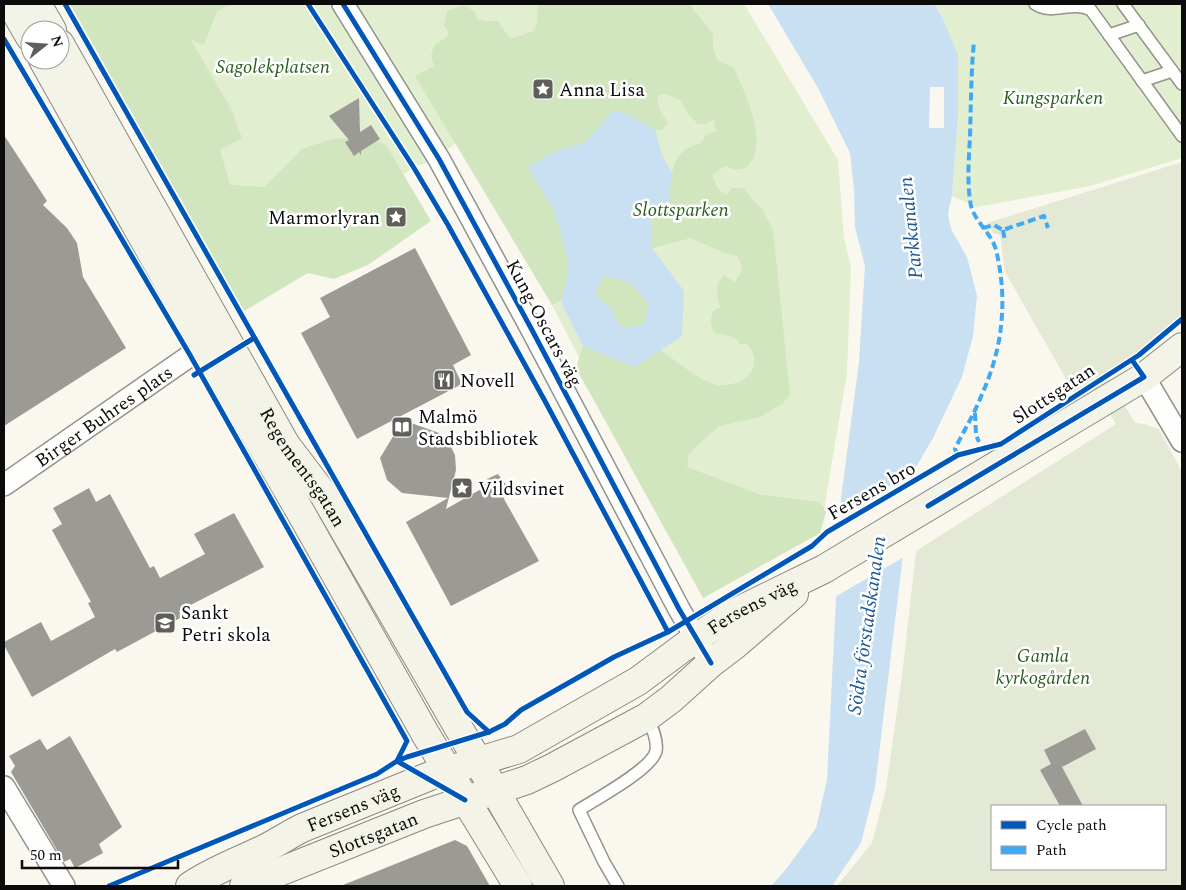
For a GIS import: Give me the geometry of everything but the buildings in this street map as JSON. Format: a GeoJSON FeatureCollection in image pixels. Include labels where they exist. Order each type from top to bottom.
{"type":"FeatureCollection","features":[{"type":"Feature","properties":{"kind":"main road"},"geometry":{"type":"LineString","coordinates":[[11,4],[20,20]]}},
{"type":"Feature","properties":{"kind":"main road"},"geometry":{"type":"LineString","coordinates":[[37,4],[46,20]]}},
{"type":"Feature","properties":{"kind":"main road","name":"Regementsgatan"},"geometry":{"type":"LineString","coordinates":[[70,62],[286,445],[324,495],[550,886]]}},
{"type":"Feature","properties":{"kind":"main road","name":"Regementsgatan"},"geometry":{"type":"LineString","coordinates":[[49,70],[204,346],[448,771],[518,886]]}},
{"type":"Feature","properties":{"kind":"main road","name":"Slottsgatan"},"geometry":{"type":"LineString","coordinates":[[824,569],[1144,377],[1182,347]]}},
{"type":"Feature","properties":{"kind":"main road","name":"Fersens väg"},"geometry":{"type":"LineString","coordinates":[[190,886],[207,875],[264,849],[302,828],[426,778],[519,749],[638,682],[696,638],[732,614],[824,569]]}},
{"type":"Feature","properties":{"kind":"main road","name":"Fersens väg"},"geometry":{"type":"LineString","coordinates":[[465,800],[527,780],[647,717],[671,699],[710,663],[736,644],[824,569]]}},
{"type":"Feature","properties":{"kind":"main road","name":"Slottsgatan"},"geometry":{"type":"LineString","coordinates":[[270,878],[417,816],[465,800]]}},
{"type":"Feature","properties":{"kind":"street","name":"Kung Oscars väg"},"geometry":{"type":"LineString","coordinates":[[343,4],[444,168],[679,609],[710,663]]}},
{"type":"Feature","properties":{"kind":"street","name":"Birger Buhres plats"},"geometry":{"type":"LineString","coordinates":[[4,484],[204,346]]}},
{"type":"Feature","properties":{"kind":"street"},"geometry":{"type":"LineString","coordinates":[[1144,377],[1182,441]]}},
{"type":"Feature","properties":{"kind":"street"},"geometry":{"type":"LineString","coordinates":[[4,787],[64,886]]}},
{"type":"Feature","properties":{"kind":"lane"},"geometry":{"type":"LineString","coordinates":[[1035,4],[1048,8],[1077,4],[1091,10],[1180,130]]}},
{"type":"Feature","properties":{"kind":"lane"},"geometry":{"type":"LineString","coordinates":[[1124,4],[1182,84]]}},
{"type":"Feature","properties":{"kind":"lane"},"geometry":{"type":"LineString","coordinates":[[1109,35],[1139,25]]}},
{"type":"Feature","properties":{"kind":"lane"},"geometry":{"type":"LineString","coordinates":[[1142,81],[1172,71]]}},
{"type":"Feature","properties":{"kind":"lane"},"geometry":{"type":"LineString","coordinates":[[618,886],[579,810],[640,771],[650,762],[656,750],[654,731],[647,717]]}},
{"type":"Feature","properties":{"kind":"green space"},"geometry":{"type":"Polygon","coordinates":[[[70,4],[232,4],[217,11],[204,45],[191,40],[231,109],[242,138],[220,150],[230,185],[264,187],[302,149],[332,139],[368,137],[386,145],[431,221],[368,265],[334,279],[308,273],[244,311],[70,4]]]}},
{"type":"Feature","properties":{"kind":"green space","name":"Slottsparken"},"geometry":{"type":"Polygon","coordinates":[[[81,4],[744,4],[838,160],[844,238],[851,267],[847,373],[820,533],[703,598],[552,305],[456,143],[435,159],[414,168],[230,275],[81,4]]]}},
{"type":"Feature","properties":{"kind":"green space"},"geometry":{"type":"Polygon","coordinates":[[[538,4],[689,4],[713,34],[713,48],[717,60],[734,68],[752,114],[755,126],[756,150],[751,162],[746,167],[740,169],[725,166],[712,175],[718,189],[726,195],[732,188],[744,188],[762,209],[773,230],[790,395],[783,403],[760,417],[719,426],[689,454],[687,467],[761,495],[818,502],[827,509],[820,533],[703,598],[576,368],[583,346],[635,367],[660,350],[707,382],[719,385],[739,382],[747,377],[753,369],[754,356],[747,344],[740,344],[732,337],[715,333],[711,323],[713,311],[720,308],[717,291],[718,284],[724,275],[734,282],[740,275],[742,266],[737,256],[725,253],[691,238],[652,248],[650,215],[668,208],[671,178],[677,160],[690,147],[700,144],[706,135],[716,131],[714,119],[706,124],[698,124],[689,115],[680,100],[664,94],[658,96],[659,107],[668,123],[662,130],[655,130],[625,113],[614,111],[584,143],[551,153],[528,168],[553,208],[566,249],[568,273],[561,300],[552,305],[415,76],[434,66],[431,56],[434,45],[446,38],[449,33],[444,25],[447,11],[464,5],[475,12],[477,19],[498,21],[510,39],[534,31],[537,23],[538,4]]]}},
{"type":"Feature","properties":{"kind":"green space","name":"Kungsparken"},"geometry":{"type":"Polygon","coordinates":[[[934,4],[1182,4],[1182,158],[1090,186],[977,207],[952,196],[958,115],[942,17],[934,4]]]}},
{"type":"Feature","properties":{"kind":"green space","name":"Gamla kyrkogården"},"geometry":{"type":"Polygon","coordinates":[[[1182,162],[1182,315],[1106,374],[1135,423],[1159,429],[1182,472],[1182,886],[837,886],[872,843],[886,789],[902,675],[916,551],[1116,424],[1090,383],[1074,393],[1005,272],[1000,235],[993,233],[987,223],[1182,162]]]}},
{"type":"Feature","properties":{"kind":"green space"},"geometry":{"type":"Polygon","coordinates":[[[604,275],[630,283],[650,304],[644,324],[629,327],[619,326],[612,309],[595,294],[604,275]]]}},
{"type":"Feature","properties":{"kind":"water"},"geometry":{"type":"Polygon","coordinates":[[[768,4],[934,4],[942,17],[958,55],[958,115],[952,196],[948,213],[949,221],[952,231],[967,257],[977,296],[973,336],[962,377],[933,438],[913,472],[875,787],[861,843],[832,886],[771,886],[787,868],[816,828],[827,780],[841,498],[859,362],[865,266],[855,227],[854,189],[850,153],[818,88],[768,4]]]}},
{"type":"Feature","properties":{"kind":"water"},"geometry":{"type":"Polygon","coordinates":[[[613,111],[625,113],[655,130],[662,155],[672,173],[668,208],[650,215],[652,248],[684,291],[682,336],[635,367],[583,346],[561,302],[568,273],[566,249],[553,208],[528,167],[551,153],[584,143],[613,111]],[[604,275],[595,294],[612,309],[619,326],[629,327],[644,324],[649,304],[630,283],[604,275]]]}},
{"type":"Feature","properties":{"kind":"pier"},"geometry":{"type":"Polygon","coordinates":[[[930,87],[944,87],[944,128],[929,128],[930,87]]]}},
{"type":"Feature","properties":{"kind":"pier"},"geometry":{"type":"Polygon","coordinates":[[[917,470],[915,473],[906,556],[833,598],[837,516],[917,470]]]}},
{"type":"Feature","properties":{"kind":"tram line"},"geometry":{"type":"LineString","coordinates":[[343,4],[439,159],[532,330]]}},
{"type":"Feature","properties":{"kind":"marked path"},"geometry":{"type":"LineString","coordinates":[[958,455],[955,449],[973,415],[995,359],[999,341],[1002,305],[1000,268],[994,243],[974,214],[969,192],[974,41]]}},
{"type":"Feature","properties":{"kind":"marked path"},"geometry":{"type":"LineString","coordinates":[[983,228],[994,225],[1003,230],[1044,216],[1048,228]]}},
{"type":"Feature","properties":{"kind":"marked path"},"geometry":{"type":"LineString","coordinates":[[1003,230],[1005,242]]}},
{"type":"Feature","properties":{"kind":"marked path"},"geometry":{"type":"LineString","coordinates":[[975,413],[976,435],[979,442]]}},
{"type":"Feature","properties":{"kind":"cycle path"},"geometry":{"type":"LineString","coordinates":[[65,4],[467,712],[489,732]]}},
{"type":"Feature","properties":{"kind":"cycle path"},"geometry":{"type":"LineString","coordinates":[[308,4],[414,168],[448,225],[546,403],[668,632]]}},
{"type":"Feature","properties":{"kind":"cycle path"},"geometry":{"type":"LineString","coordinates":[[343,4],[439,159],[532,330],[679,609],[711,663]]}},
{"type":"Feature","properties":{"kind":"cycle path"},"geometry":{"type":"LineString","coordinates":[[4,39],[190,355],[407,741],[397,761]]}},
{"type":"Feature","properties":{"kind":"cycle path","name":"Fersens bro"},"geometry":{"type":"LineString","coordinates":[[109,886],[377,774],[397,761],[489,732],[505,724],[521,710],[614,657],[668,632],[812,546],[827,532],[958,455],[1001,444],[1139,355],[1182,319]]}},
{"type":"Feature","properties":{"kind":"cycle path"},"geometry":{"type":"LineString","coordinates":[[194,375],[254,338]]}},
{"type":"Feature","properties":{"kind":"cycle path"},"geometry":{"type":"LineString","coordinates":[[928,506],[1144,377],[1132,360]]}},
{"type":"Feature","properties":{"kind":"cycle path"},"geometry":{"type":"LineString","coordinates":[[397,761],[465,800]]}},
{"type":"Feature","properties":{"kind":"place","name":"Anna Lisa"},"geometry":{"type":"Point","coordinates":[543,89]}},
{"type":"Feature","properties":{"kind":"place","name":"Marmorlyran"},"geometry":{"type":"Point","coordinates":[396,217]}},
{"type":"Feature","properties":{"kind":"place","name":"Novell"},"geometry":{"type":"Point","coordinates":[444,380]}},
{"type":"Feature","properties":{"kind":"place","name":"Malmö Stadsbibliotek"},"geometry":{"type":"Point","coordinates":[402,427]}},
{"type":"Feature","properties":{"kind":"place","name":"Vildsvinet"},"geometry":{"type":"Point","coordinates":[462,488]}},
{"type":"Feature","properties":{"kind":"place","name":"Sankt Petri skola"},"geometry":{"type":"Point","coordinates":[165,623]}},
{"type":"Feature","properties":{"kind":"park label","name":"Sagolekplatsen"},"geometry":{"type":"Point","coordinates":[273,66]}},
{"type":"Feature","properties":{"kind":"water label","name":"Parkkanalen"},"geometry":{"type":"Point","coordinates":[910,228]}},
{"type":"Feature","properties":{"kind":"water label","name":"Södra förstadskanalen"},"geometry":{"type":"Point","coordinates":[866,625]}}]}
